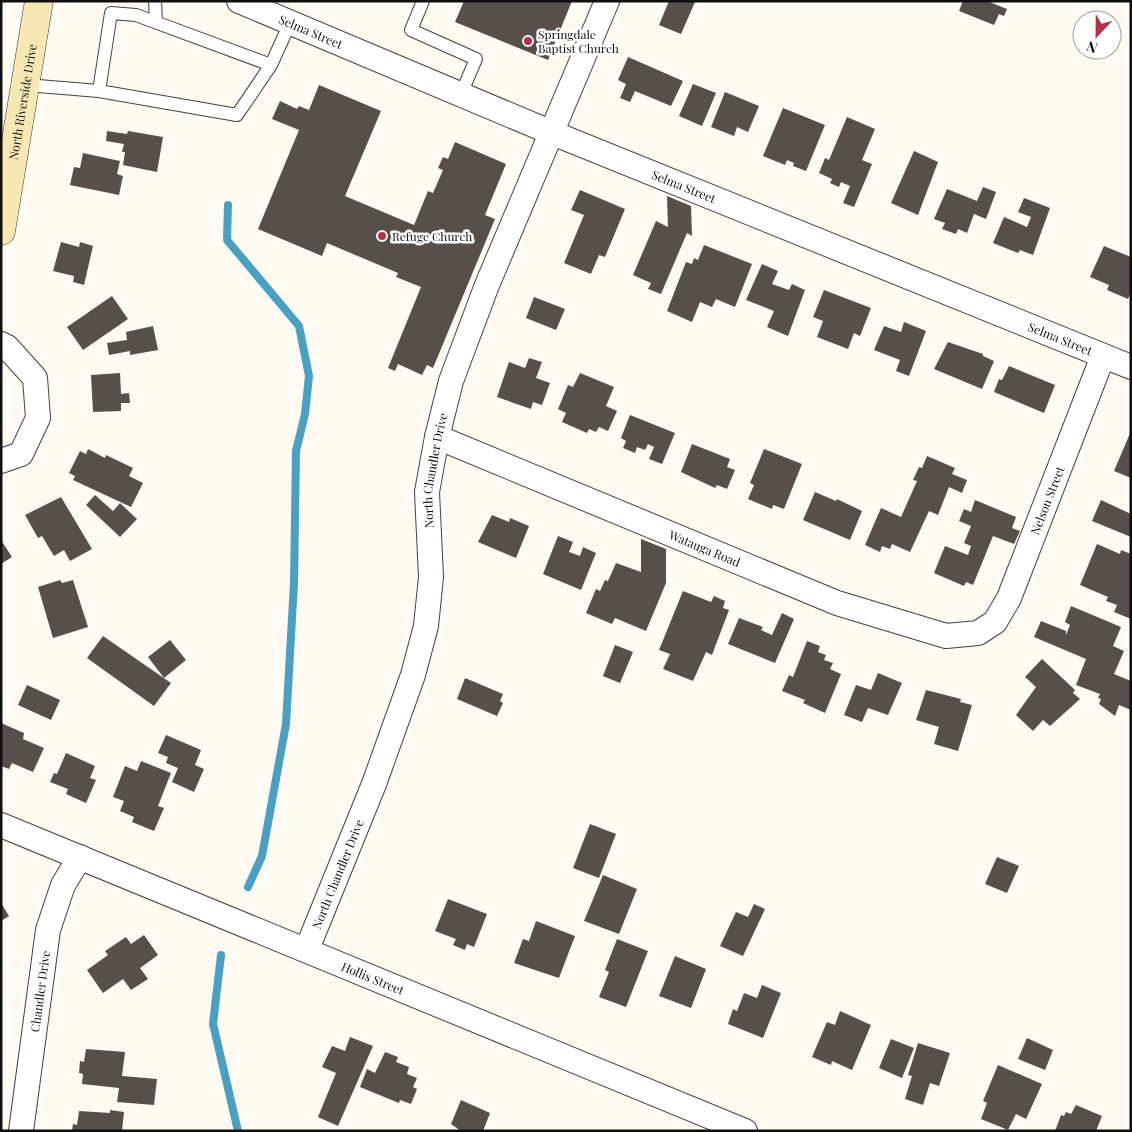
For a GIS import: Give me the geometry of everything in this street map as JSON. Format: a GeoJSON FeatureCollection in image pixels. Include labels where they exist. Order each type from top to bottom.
{"type":"FeatureCollection","features":[{"type":"Feature","properties":{"kind":"main road","name":"North Riverside Drive"},"geometry":{"type":"LineString","coordinates":[[1,231],[39,1]]}},
{"type":"Feature","properties":{"kind":"street","name":"Selma Street"},"geometry":{"type":"LineString","coordinates":[[239,1],[550,132],[1131,367]]}},
{"type":"Feature","properties":{"kind":"street","name":"North Chandler Drive"},"geometry":{"type":"LineString","coordinates":[[307,949],[374,784],[413,675],[426,626],[431,577],[427,492],[437,437],[452,381],[474,320],[550,132],[607,1]]}},
{"type":"Feature","properties":{"kind":"street"},"geometry":{"type":"LineString","coordinates":[[1,344],[7,347],[35,378],[38,418],[21,454],[1,460]]}},
{"type":"Feature","properties":{"kind":"street","name":"Nelson Street"},"geometry":{"type":"LineString","coordinates":[[978,633],[995,622],[1009,598],[1103,356]]}},
{"type":"Feature","properties":{"kind":"street","name":"Watauga Road"},"geometry":{"type":"LineString","coordinates":[[437,437],[837,603],[946,636],[978,633]]}},
{"type":"Feature","properties":{"kind":"street","name":"Hollis Street"},"geometry":{"type":"LineString","coordinates":[[1,825],[307,949],[745,1131]]}},
{"type":"Feature","properties":{"kind":"street","name":"Chandler Drive"},"geometry":{"type":"LineString","coordinates":[[21,1131],[48,930],[63,884],[80,857]]}},
{"type":"Feature","properties":{"kind":"lane"},"geometry":{"type":"LineString","coordinates":[[156,1],[156,22]]}},
{"type":"Feature","properties":{"kind":"lane"},"geometry":{"type":"LineString","coordinates":[[422,1],[411,30],[476,59],[461,94]]}},
{"type":"Feature","properties":{"kind":"lane"},"geometry":{"type":"LineString","coordinates":[[99,90],[111,13],[136,15],[271,65]]}},
{"type":"Feature","properties":{"kind":"lane"},"geometry":{"type":"LineString","coordinates":[[26,85],[99,90],[237,115],[271,65],[290,22]]}},
{"type":"Feature","properties":{"kind":"building","name":"Springdale Baptist Church"},"geometry":{"type":"Polygon","coordinates":[[[464,1],[572,1],[548,60],[455,22],[464,1]]]}},
{"type":"Feature","properties":{"kind":"building"},"geometry":{"type":"Polygon","coordinates":[[[669,1],[695,2],[681,34],[659,25],[669,1]]]}},
{"type":"Feature","properties":{"kind":"building"},"geometry":{"type":"Polygon","coordinates":[[[963,1],[987,1],[1007,9],[1004,16],[999,14],[994,25],[959,11],[963,1]]]}},
{"type":"Feature","properties":{"kind":"building"},"geometry":{"type":"Polygon","coordinates":[[[628,57],[683,81],[671,106],[635,91],[630,102],[620,98],[626,84],[618,80],[628,57]]]}},
{"type":"Feature","properties":{"kind":"building"},"geometry":{"type":"Polygon","coordinates":[[[693,84],[716,93],[702,126],[679,116],[693,84]]]}},
{"type":"Feature","properties":{"kind":"building","name":"Refuge Church"},"geometry":{"type":"Polygon","coordinates":[[[319,85],[381,111],[345,196],[414,225],[428,191],[433,193],[443,170],[438,168],[443,157],[448,159],[455,142],[506,164],[485,215],[495,219],[433,368],[427,365],[422,375],[398,364],[395,371],[388,368],[421,287],[396,277],[398,273],[327,243],[322,256],[258,229],[299,130],[272,119],[280,101],[297,109],[299,106],[309,110],[319,85]]]}},
{"type":"Feature","properties":{"kind":"building"},"geometry":{"type":"Polygon","coordinates":[[[725,92],[759,106],[748,132],[737,127],[734,136],[711,127],[725,92]]]}},
{"type":"Feature","properties":{"kind":"building"},"geometry":{"type":"Polygon","coordinates":[[[783,108],[825,125],[806,171],[793,166],[794,163],[787,160],[785,165],[763,156],[783,108]]]}},
{"type":"Feature","properties":{"kind":"building"},"geometry":{"type":"Polygon","coordinates":[[[847,117],[875,129],[862,160],[872,164],[854,207],[843,203],[850,186],[841,182],[839,187],[830,183],[832,179],[819,173],[825,158],[829,160],[847,117]]]}},
{"type":"Feature","properties":{"kind":"building"},"geometry":{"type":"Polygon","coordinates":[[[107,131],[127,134],[128,131],[163,137],[157,172],[123,165],[125,152],[122,152],[124,144],[106,141],[107,131]]]}},
{"type":"Feature","properties":{"kind":"building"},"geometry":{"type":"Polygon","coordinates":[[[914,151],[938,162],[918,215],[891,203],[914,151]]]}},
{"type":"Feature","properties":{"kind":"building"},"geometry":{"type":"Polygon","coordinates":[[[83,153],[120,161],[117,174],[123,176],[119,195],[70,185],[74,167],[80,168],[83,153]]]}},
{"type":"Feature","properties":{"kind":"building"},"geometry":{"type":"Polygon","coordinates":[[[983,187],[996,192],[986,219],[974,214],[967,233],[958,229],[956,234],[942,229],[945,223],[934,219],[947,189],[977,201],[983,187]]]}},
{"type":"Feature","properties":{"kind":"building"},"geometry":{"type":"Polygon","coordinates":[[[580,190],[625,209],[605,257],[599,255],[591,274],[564,263],[584,215],[571,210],[580,190]]]}},
{"type":"Feature","properties":{"kind":"building"},"geometry":{"type":"Polygon","coordinates":[[[667,196],[691,206],[692,236],[687,233],[661,294],[648,289],[651,283],[633,275],[656,221],[668,227],[667,196]]]}},
{"type":"Feature","properties":{"kind":"building"},"geometry":{"type":"Polygon","coordinates":[[[1024,198],[1050,208],[1033,255],[1020,250],[1018,253],[993,243],[1004,217],[1027,227],[1031,217],[1018,212],[1024,198]]]}},
{"type":"Feature","properties":{"kind":"building"},"geometry":{"type":"Polygon","coordinates":[[[61,242],[79,247],[80,242],[93,246],[84,285],[73,282],[74,276],[53,271],[61,242]]]}},
{"type":"Feature","properties":{"kind":"building"},"geometry":{"type":"Polygon","coordinates":[[[704,245],[752,264],[735,307],[716,299],[712,307],[700,302],[692,322],[667,311],[686,262],[692,264],[694,258],[698,260],[704,245]]]}},
{"type":"Feature","properties":{"kind":"building"},"geometry":{"type":"Polygon","coordinates":[[[1104,246],[1131,257],[1131,292],[1128,299],[1107,290],[1109,285],[1090,277],[1104,246]]]}},
{"type":"Feature","properties":{"kind":"building"},"geometry":{"type":"Polygon","coordinates":[[[762,264],[778,271],[772,284],[789,290],[792,284],[805,290],[788,336],[767,327],[774,311],[746,300],[762,264]]]}},
{"type":"Feature","properties":{"kind":"building"},"geometry":{"type":"Polygon","coordinates":[[[824,290],[871,308],[860,336],[854,333],[848,349],[817,337],[823,321],[813,317],[824,290]]]}},
{"type":"Feature","properties":{"kind":"building"},"geometry":{"type":"Polygon","coordinates":[[[112,296],[128,319],[83,350],[67,327],[112,296]]]}},
{"type":"Feature","properties":{"kind":"building"},"geometry":{"type":"Polygon","coordinates":[[[534,297],[565,309],[556,330],[526,318],[534,297]]]}},
{"type":"Feature","properties":{"kind":"building"},"geometry":{"type":"Polygon","coordinates":[[[904,322],[926,331],[909,376],[896,371],[900,360],[874,350],[884,326],[901,332],[904,322]]]}},
{"type":"Feature","properties":{"kind":"building"},"geometry":{"type":"Polygon","coordinates":[[[153,326],[158,350],[130,355],[130,351],[109,355],[107,343],[127,340],[126,332],[153,326]]]}},
{"type":"Feature","properties":{"kind":"building"},"geometry":{"type":"Polygon","coordinates":[[[948,342],[983,354],[983,356],[994,361],[982,389],[934,369],[948,342]]]}},
{"type":"Feature","properties":{"kind":"building"},"geometry":{"type":"Polygon","coordinates":[[[529,358],[542,362],[536,378],[550,383],[542,405],[533,402],[531,409],[497,397],[509,362],[525,368],[529,358]]]}},
{"type":"Feature","properties":{"kind":"building"},"geometry":{"type":"Polygon","coordinates":[[[1009,366],[1055,385],[1044,413],[994,392],[999,379],[1002,380],[1009,366]]]}},
{"type":"Feature","properties":{"kind":"building"},"geometry":{"type":"Polygon","coordinates":[[[120,373],[121,394],[129,393],[130,403],[121,403],[121,411],[93,412],[91,375],[120,373]]]}},
{"type":"Feature","properties":{"kind":"building"},"geometry":{"type":"Polygon","coordinates":[[[580,373],[614,387],[606,406],[617,411],[608,431],[599,427],[596,432],[589,429],[587,433],[562,422],[566,413],[558,409],[568,385],[573,387],[580,373]]]}},
{"type":"Feature","properties":{"kind":"building"},"geometry":{"type":"Polygon","coordinates":[[[630,415],[675,433],[662,464],[649,459],[654,447],[648,444],[645,450],[637,447],[635,453],[623,448],[626,441],[621,438],[630,415]]]}},
{"type":"Feature","properties":{"kind":"building"},"geometry":{"type":"Polygon","coordinates":[[[1131,431],[1131,478],[1114,471],[1131,431]]]}},
{"type":"Feature","properties":{"kind":"building"},"geometry":{"type":"Polygon","coordinates":[[[692,444],[730,459],[727,467],[735,470],[727,489],[717,485],[715,488],[681,472],[692,444]]]}},
{"type":"Feature","properties":{"kind":"building"},"geometry":{"type":"Polygon","coordinates":[[[88,449],[105,458],[106,455],[133,468],[129,476],[143,483],[131,507],[73,480],[75,476],[69,473],[80,451],[86,454],[88,449]]]}},
{"type":"Feature","properties":{"kind":"building"},"geometry":{"type":"Polygon","coordinates":[[[764,449],[802,464],[784,509],[773,505],[772,509],[748,499],[754,485],[750,483],[764,449]]]}},
{"type":"Feature","properties":{"kind":"building"},"geometry":{"type":"Polygon","coordinates":[[[927,456],[955,468],[952,474],[967,480],[962,493],[949,487],[938,515],[929,511],[910,552],[892,544],[890,549],[882,546],[880,552],[865,545],[881,508],[901,517],[917,481],[913,480],[919,467],[922,468],[927,456]]]}},
{"type":"Feature","properties":{"kind":"building"},"geometry":{"type":"Polygon","coordinates":[[[815,492],[836,501],[837,499],[862,511],[850,540],[803,520],[815,492]]]}},
{"type":"Feature","properties":{"kind":"building"},"geometry":{"type":"Polygon","coordinates":[[[95,495],[113,511],[120,503],[137,519],[120,537],[86,505],[95,495]]]}},
{"type":"Feature","properties":{"kind":"building"},"geometry":{"type":"Polygon","coordinates":[[[61,497],[92,549],[70,561],[64,550],[54,556],[42,536],[38,538],[25,515],[61,497]]]}},
{"type":"Feature","properties":{"kind":"building"},"geometry":{"type":"Polygon","coordinates":[[[975,500],[1016,517],[1012,528],[1020,531],[1014,544],[993,536],[973,585],[966,582],[964,586],[934,573],[945,546],[968,555],[971,546],[964,543],[971,526],[959,521],[964,509],[971,512],[975,500]]]}},
{"type":"Feature","properties":{"kind":"building"},"geometry":{"type":"Polygon","coordinates":[[[1101,500],[1131,514],[1131,537],[1092,521],[1101,500]]]}},
{"type":"Feature","properties":{"kind":"building"},"geometry":{"type":"Polygon","coordinates":[[[492,515],[509,522],[510,518],[529,526],[516,558],[478,542],[492,515]]]}},
{"type":"Feature","properties":{"kind":"building"},"geometry":{"type":"Polygon","coordinates":[[[558,536],[573,542],[569,552],[580,556],[583,547],[596,553],[581,590],[543,574],[558,536]]]}},
{"type":"Feature","properties":{"kind":"building"},"geometry":{"type":"Polygon","coordinates":[[[641,539],[666,549],[666,583],[646,631],[615,618],[612,624],[586,613],[596,589],[600,591],[605,580],[608,581],[616,563],[641,572],[641,539]]]}},
{"type":"Feature","properties":{"kind":"building"},"geometry":{"type":"Polygon","coordinates":[[[1,540],[12,557],[1,564],[1,540]]]}},
{"type":"Feature","properties":{"kind":"building"},"geometry":{"type":"Polygon","coordinates":[[[1097,544],[1120,554],[1121,550],[1131,554],[1131,619],[1114,612],[1117,605],[1106,601],[1108,597],[1080,585],[1097,544]]]}},
{"type":"Feature","properties":{"kind":"building"},"geometry":{"type":"Polygon","coordinates":[[[60,580],[62,583],[73,580],[88,627],[53,638],[38,587],[60,580]]]}},
{"type":"Feature","properties":{"kind":"building"},"geometry":{"type":"Polygon","coordinates":[[[683,591],[711,602],[714,596],[725,601],[723,608],[729,610],[712,655],[706,652],[693,681],[663,669],[670,654],[659,650],[683,591]]]}},
{"type":"Feature","properties":{"kind":"building"},"geometry":{"type":"Polygon","coordinates":[[[1071,606],[1121,627],[1113,646],[1124,651],[1114,674],[1131,681],[1131,710],[1119,705],[1115,716],[1099,704],[1101,699],[1098,698],[1100,694],[1076,685],[1086,659],[1034,637],[1041,621],[1066,631],[1066,635],[1070,625],[1065,622],[1071,606]]]}},
{"type":"Feature","properties":{"kind":"building"},"geometry":{"type":"Polygon","coordinates":[[[782,613],[794,619],[775,663],[728,644],[739,618],[763,627],[761,630],[772,635],[782,613]]]}},
{"type":"Feature","properties":{"kind":"building"},"geometry":{"type":"Polygon","coordinates":[[[103,636],[171,683],[154,706],[87,658],[103,636]]]}},
{"type":"Feature","properties":{"kind":"building"},"geometry":{"type":"Polygon","coordinates":[[[170,640],[186,660],[164,678],[148,657],[170,640]]]}},
{"type":"Feature","properties":{"kind":"building"},"geometry":{"type":"Polygon","coordinates":[[[807,641],[820,646],[818,652],[826,655],[824,660],[833,663],[830,669],[841,674],[825,713],[803,703],[805,700],[782,691],[789,675],[793,677],[807,641]]]}},
{"type":"Feature","properties":{"kind":"building"},"geometry":{"type":"Polygon","coordinates":[[[615,645],[633,652],[620,683],[603,676],[615,645]]]}},
{"type":"Feature","properties":{"kind":"building"},"geometry":{"type":"Polygon","coordinates":[[[1042,659],[1075,690],[1073,693],[1080,699],[1050,726],[1043,720],[1033,731],[1016,715],[1036,687],[1025,677],[1042,659]]]}},
{"type":"Feature","properties":{"kind":"building"},"geometry":{"type":"Polygon","coordinates":[[[878,673],[902,683],[888,715],[868,708],[862,722],[844,715],[856,685],[871,690],[878,673]]]}},
{"type":"Feature","properties":{"kind":"building"},"geometry":{"type":"Polygon","coordinates":[[[465,678],[503,694],[500,701],[503,703],[497,716],[457,699],[465,678]]]}},
{"type":"Feature","properties":{"kind":"building"},"geometry":{"type":"Polygon","coordinates":[[[27,685],[60,700],[51,720],[18,705],[27,685]]]}},
{"type":"Feature","properties":{"kind":"building"},"geometry":{"type":"Polygon","coordinates":[[[926,690],[961,699],[960,702],[972,705],[958,751],[934,744],[939,727],[916,720],[926,690]]]}},
{"type":"Feature","properties":{"kind":"building"},"geometry":{"type":"Polygon","coordinates":[[[1,723],[24,733],[23,739],[44,748],[33,772],[12,763],[9,769],[1,766],[1,723]]]}},
{"type":"Feature","properties":{"kind":"building"},"geometry":{"type":"Polygon","coordinates":[[[166,735],[201,750],[195,765],[204,769],[194,792],[172,782],[178,768],[166,763],[168,757],[158,753],[166,735]]]}},
{"type":"Feature","properties":{"kind":"building"},"geometry":{"type":"Polygon","coordinates":[[[66,753],[95,766],[90,778],[96,780],[86,803],[66,794],[68,789],[50,782],[54,773],[57,774],[66,753]]]}},
{"type":"Feature","properties":{"kind":"building"},"geometry":{"type":"Polygon","coordinates":[[[141,761],[171,773],[158,806],[164,808],[154,831],[132,822],[134,817],[120,811],[124,801],[113,797],[125,766],[137,771],[141,761]]]}},
{"type":"Feature","properties":{"kind":"building"},"geometry":{"type":"Polygon","coordinates":[[[590,824],[616,834],[599,878],[573,868],[590,824]]]}},
{"type":"Feature","properties":{"kind":"building"},"geometry":{"type":"Polygon","coordinates":[[[997,857],[1019,866],[1007,893],[985,884],[997,857]]]}},
{"type":"Feature","properties":{"kind":"building"},"geometry":{"type":"Polygon","coordinates":[[[603,875],[637,889],[619,934],[584,921],[603,875]]]}},
{"type":"Feature","properties":{"kind":"building"},"geometry":{"type":"Polygon","coordinates":[[[448,899],[487,914],[474,947],[467,944],[465,950],[453,945],[456,939],[435,931],[448,899]]]}},
{"type":"Feature","properties":{"kind":"building"},"geometry":{"type":"Polygon","coordinates":[[[1,903],[9,916],[1,921],[1,903]]]}},
{"type":"Feature","properties":{"kind":"building"},"geometry":{"type":"Polygon","coordinates":[[[754,904],[765,909],[743,956],[720,946],[736,912],[748,917],[754,904]]]}},
{"type":"Feature","properties":{"kind":"building"},"geometry":{"type":"Polygon","coordinates":[[[536,921],[575,936],[559,978],[514,963],[523,939],[529,941],[536,921]]]}},
{"type":"Feature","properties":{"kind":"building"},"geometry":{"type":"Polygon","coordinates":[[[144,935],[158,955],[140,968],[148,979],[131,990],[123,979],[103,993],[87,970],[108,955],[105,951],[126,937],[131,944],[144,935]]]}},
{"type":"Feature","properties":{"kind":"building"},"geometry":{"type":"Polygon","coordinates":[[[617,939],[648,951],[626,1007],[599,997],[609,972],[605,970],[617,939]]]}},
{"type":"Feature","properties":{"kind":"building"},"geometry":{"type":"Polygon","coordinates":[[[675,956],[706,969],[691,1008],[659,996],[675,956]]]}},
{"type":"Feature","properties":{"kind":"building"},"geometry":{"type":"Polygon","coordinates":[[[762,985],[781,993],[763,1038],[728,1024],[733,1009],[737,1011],[744,993],[757,998],[762,985]]]}},
{"type":"Feature","properties":{"kind":"building"},"geometry":{"type":"Polygon","coordinates":[[[840,1011],[871,1025],[852,1070],[832,1061],[831,1065],[812,1057],[827,1022],[835,1025],[840,1011]]]}},
{"type":"Feature","properties":{"kind":"building"},"geometry":{"type":"Polygon","coordinates":[[[350,1037],[373,1046],[338,1126],[318,1117],[336,1073],[322,1067],[332,1046],[345,1051],[350,1037]]]}},
{"type":"Feature","properties":{"kind":"building"},"geometry":{"type":"Polygon","coordinates":[[[1027,1038],[1053,1050],[1045,1070],[1018,1059],[1027,1038]]]}},
{"type":"Feature","properties":{"kind":"building"},"geometry":{"type":"Polygon","coordinates":[[[891,1039],[914,1048],[902,1078],[879,1068],[891,1039]]]}},
{"type":"Feature","properties":{"kind":"building"},"geometry":{"type":"Polygon","coordinates":[[[918,1043],[950,1053],[939,1086],[930,1083],[923,1105],[905,1099],[912,1076],[908,1075],[918,1043]]]}},
{"type":"Feature","properties":{"kind":"building"},"geometry":{"type":"Polygon","coordinates":[[[86,1049],[125,1052],[122,1076],[157,1079],[154,1105],[117,1102],[119,1088],[82,1084],[83,1074],[79,1073],[80,1061],[84,1062],[86,1049]]]}},
{"type":"Feature","properties":{"kind":"building"},"geometry":{"type":"Polygon","coordinates":[[[385,1052],[398,1057],[396,1062],[409,1067],[407,1074],[417,1078],[413,1087],[417,1089],[411,1104],[400,1100],[399,1103],[360,1087],[367,1069],[375,1073],[385,1052]]]}},
{"type":"Feature","properties":{"kind":"building"},"geometry":{"type":"Polygon","coordinates":[[[998,1065],[1042,1084],[1026,1119],[1016,1114],[1008,1130],[981,1119],[987,1103],[983,1101],[998,1065]]]}},
{"type":"Feature","properties":{"kind":"building"},"geometry":{"type":"Polygon","coordinates":[[[461,1100],[490,1113],[483,1131],[461,1131],[451,1124],[461,1100]]]}},
{"type":"Feature","properties":{"kind":"building"},"geometry":{"type":"Polygon","coordinates":[[[1076,1105],[1102,1116],[1096,1131],[1055,1131],[1061,1115],[1064,1116],[1066,1112],[1071,1114],[1076,1105]]]}},
{"type":"Feature","properties":{"kind":"building"},"geometry":{"type":"Polygon","coordinates":[[[110,1110],[124,1112],[122,1131],[72,1131],[73,1124],[77,1125],[79,1111],[110,1113],[110,1110]]]}},
{"type":"Feature","properties":{"kind":"waterway"},"geometry":{"type":"LineString","coordinates":[[228,205],[227,240],[299,326],[309,376],[305,414],[296,451],[294,583],[286,724],[262,856],[248,887]]}},
{"type":"Feature","properties":{"kind":"waterway"},"geometry":{"type":"LineString","coordinates":[[221,955],[213,1024],[238,1131]]}},
{"type":"Feature","properties":{"kind":"place","name":"Springdale Baptist Church"},"geometry":{"type":"Point","coordinates":[528,41]}},
{"type":"Feature","properties":{"kind":"place","name":"Refuge Church"},"geometry":{"type":"Point","coordinates":[382,236]}}]}
